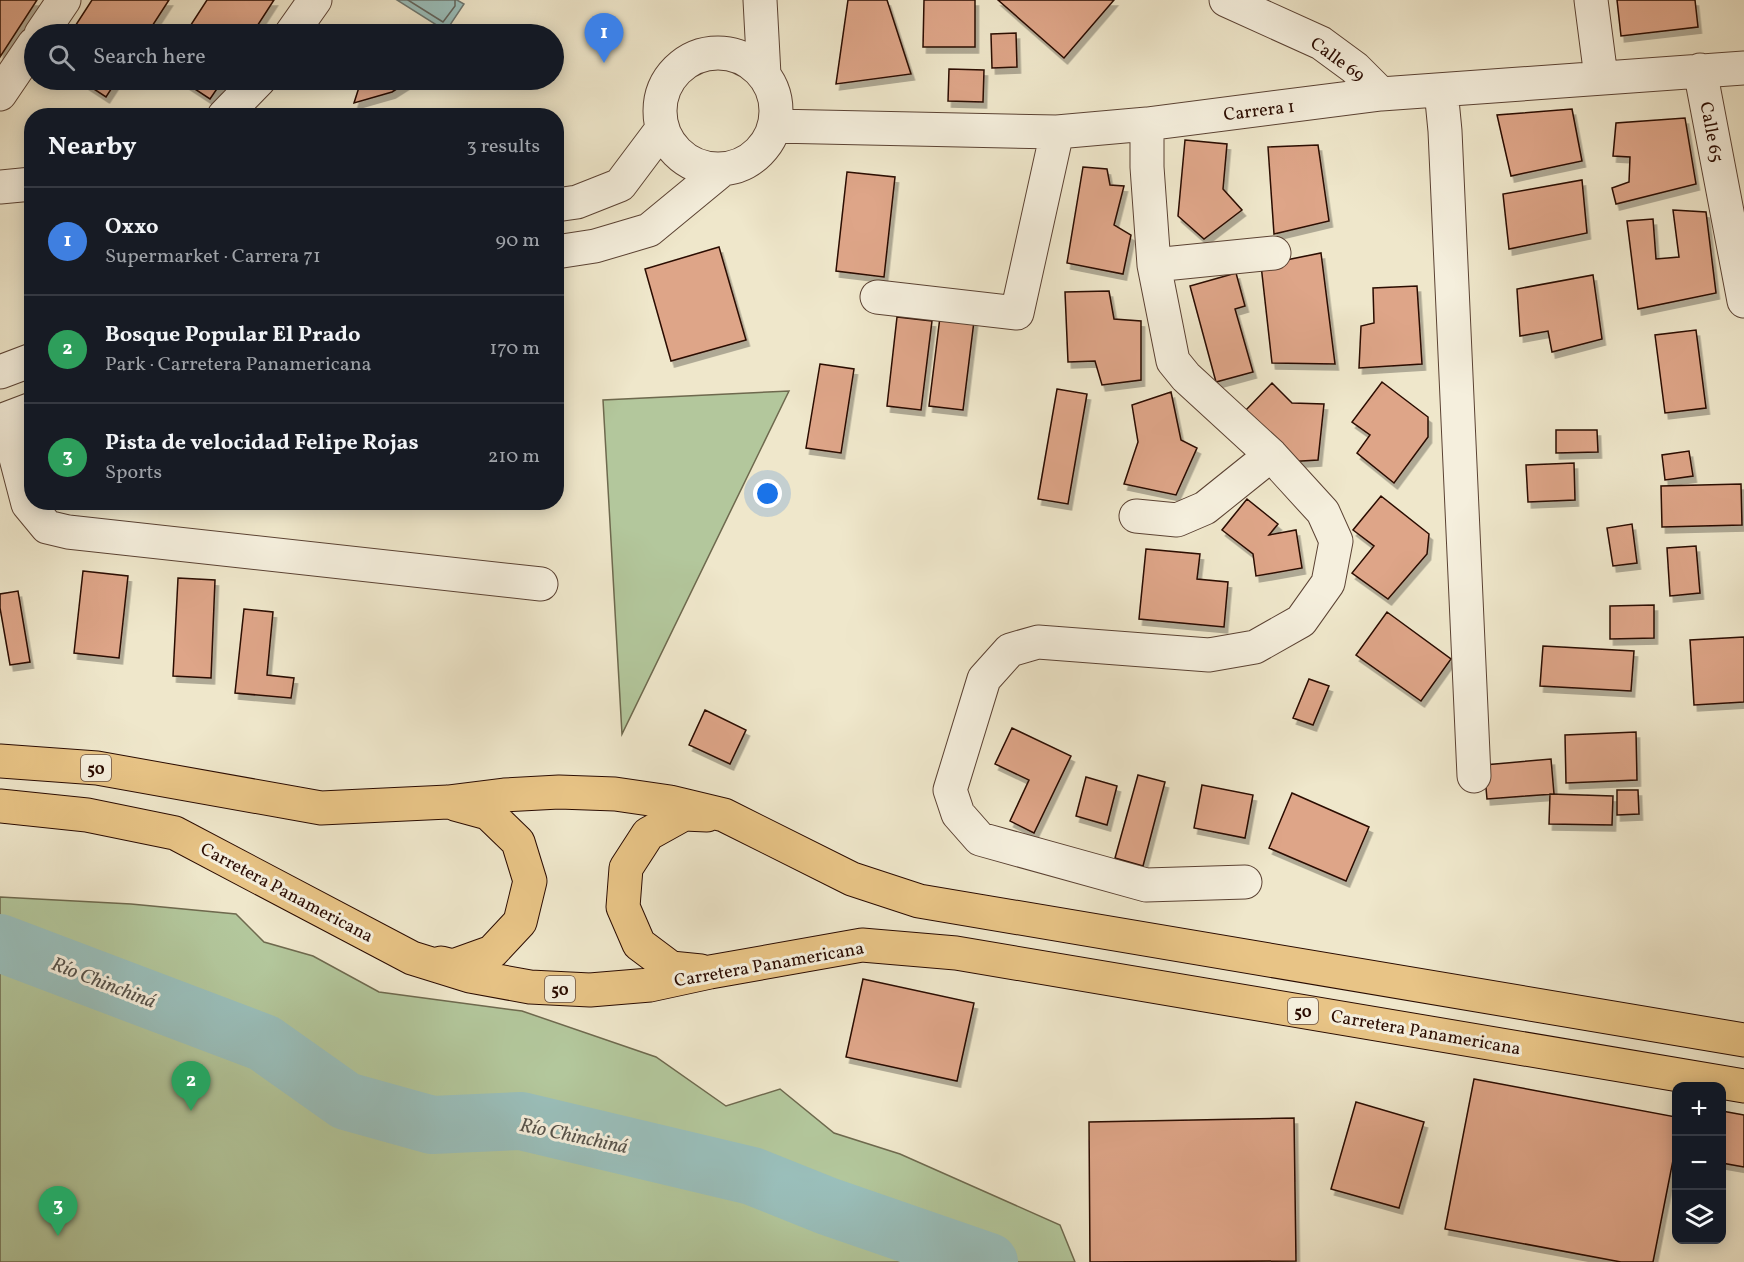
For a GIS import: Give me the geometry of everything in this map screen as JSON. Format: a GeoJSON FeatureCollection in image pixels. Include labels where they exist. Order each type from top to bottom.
{"type":"FeatureCollection","features":[{"type":"Feature","properties":{"kind":"highway","name":"50"},"geometry":{"type":"LineString","coordinates":[[0,761],[97,768],[321,808],[448,802],[504,795],[559,792],[603,794],[670,802],[724,815],[852,879],[920,901],[1744,1040]]}},
{"type":"Feature","properties":{"kind":"highway"},"geometry":{"type":"LineString","coordinates":[[412,958],[453,966],[492,952],[520,922],[530,881],[518,842],[488,813],[448,802]]}},
{"type":"Feature","properties":{"kind":"highway","name":"Carretera Panamericana"},"geometry":{"type":"LineString","coordinates":[[0,806],[87,815],[175,833],[412,958],[470,976],[530,987],[580,990],[650,985],[862,945],[956,953],[1744,1086]]}},
{"type":"Feature","properties":{"kind":"highway"},"geometry":{"type":"LineString","coordinates":[[710,972],[671,968],[639,944],[623,907],[626,868],[648,834],[684,814],[724,815]]}},
{"type":"Feature","properties":{"kind":"street"},"geometry":{"type":"LineString","coordinates":[[48,24],[64,0]]}},
{"type":"Feature","properties":{"kind":"street"},"geometry":{"type":"LineString","coordinates":[[298,24],[315,0]]}},
{"type":"Feature","properties":{"kind":"street"},"geometry":{"type":"LineString","coordinates":[[723,52],[760,0]]}},
{"type":"Feature","properties":{"kind":"street"},"geometry":{"type":"LineString","coordinates":[[760,0],[764,75]]}},
{"type":"Feature","properties":{"kind":"street","name":"Calle 69"},"geometry":{"type":"LineString","coordinates":[[1226,0],[1321,43],[1355,68],[1381,94]]}},
{"type":"Feature","properties":{"kind":"street"},"geometry":{"type":"LineString","coordinates":[[1592,0],[1601,77]]}},
{"type":"Feature","properties":{"kind":"street"},"geometry":{"type":"LineString","coordinates":[[723,52],[738,56],[753,64],[764,75],[773,90],[776,108],[774,126],[767,142],[756,155],[740,165],[723,169],[706,168],[692,163],[679,154],[669,142],[662,129],[661,96],[668,81],[691,59],[707,53],[723,52]]}},
{"type":"Feature","properties":{"kind":"street"},"geometry":{"type":"LineString","coordinates":[[0,94],[24,59]]}},
{"type":"Feature","properties":{"kind":"street","name":"Carrera 1"},"geometry":{"type":"LineString","coordinates":[[774,126],[1057,132],[1147,124],[1381,94],[1744,68]]}},
{"type":"Feature","properties":{"kind":"street","name":"Calle 65"},"geometry":{"type":"LineString","coordinates":[[1700,70],[1744,301]]}},
{"type":"Feature","properties":{"kind":"street"},"geometry":{"type":"LineString","coordinates":[[232,108],[249,90]]}},
{"type":"Feature","properties":{"kind":"street"},"geometry":{"type":"LineString","coordinates":[[1441,90],[1474,776]]}},
{"type":"Feature","properties":{"kind":"street"},"geometry":{"type":"LineString","coordinates":[[1147,124],[1147,167],[1154,265],[1173,361],[1186,377],[1271,455],[1323,513],[1336,541],[1328,583],[1301,621],[1255,647],[1209,655],[1038,642],[1010,650],[984,678],[950,790],[958,814],[980,839],[1146,885],[1245,882]]}},
{"type":"Feature","properties":{"kind":"street"},"geometry":{"type":"LineString","coordinates":[[564,204],[577,202],[620,185],[662,129]]}},
{"type":"Feature","properties":{"kind":"street"},"geometry":{"type":"LineString","coordinates":[[878,297],[1017,313],[1057,132]]}},
{"type":"Feature","properties":{"kind":"street"},"geometry":{"type":"LineString","coordinates":[[564,251],[596,246],[649,230],[723,169]]}},
{"type":"Feature","properties":{"kind":"street"},"geometry":{"type":"LineString","coordinates":[[0,187],[24,185]]}},
{"type":"Feature","properties":{"kind":"street"},"geometry":{"type":"LineString","coordinates":[[1154,265],[1274,253]]}},
{"type":"Feature","properties":{"kind":"street"},"geometry":{"type":"LineString","coordinates":[[0,372],[24,363]]}},
{"type":"Feature","properties":{"kind":"street"},"geometry":{"type":"LineString","coordinates":[[12,417],[24,482]]}},
{"type":"Feature","properties":{"kind":"street"},"geometry":{"type":"LineString","coordinates":[[1136,516],[1177,520],[1205,508],[1271,455]]}},
{"type":"Feature","properties":{"kind":"street"},"geometry":{"type":"LineString","coordinates":[[33,510],[46,526],[68,532],[541,584]]}},
{"type":"Feature","properties":{"kind":"green space"},"geometry":{"type":"Polygon","coordinates":[[[789,391],[622,734],[603,400],[789,391]]]}},
{"type":"Feature","properties":{"kind":"green space"},"geometry":{"type":"Polygon","coordinates":[[[0,897],[131,904],[236,914],[264,942],[313,956],[379,992],[522,1011],[656,1057],[726,1106],[780,1089],[834,1133],[900,1154],[1060,1225],[1075,1262],[0,1262],[0,897]]]}},
{"type":"Feature","properties":{"kind":"water"},"geometry":{"type":"Polygon","coordinates":[[[397,0],[457,0],[464,4],[451,24],[435,24],[397,0]]]}},
{"type":"Feature","properties":{"kind":"building"},"geometry":{"type":"Polygon","coordinates":[[[0,0],[37,0],[0,57],[0,0]]]}},
{"type":"Feature","properties":{"kind":"building"},"geometry":{"type":"Polygon","coordinates":[[[92,0],[169,0],[153,24],[76,24],[92,0]]]}},
{"type":"Feature","properties":{"kind":"building"},"geometry":{"type":"Polygon","coordinates":[[[207,0],[274,0],[258,24],[191,24],[207,0]]]}},
{"type":"Feature","properties":{"kind":"building"},"geometry":{"type":"Polygon","coordinates":[[[848,0],[887,0],[911,74],[836,84],[848,0]]]}},
{"type":"Feature","properties":{"kind":"building"},"geometry":{"type":"Polygon","coordinates":[[[924,0],[975,0],[975,47],[923,47],[924,0]]]}},
{"type":"Feature","properties":{"kind":"building"},"geometry":{"type":"Polygon","coordinates":[[[998,0],[1114,0],[1064,58],[998,0]]]}},
{"type":"Feature","properties":{"kind":"building"},"geometry":{"type":"Polygon","coordinates":[[[1617,0],[1695,0],[1698,27],[1621,36],[1617,0]]]}},
{"type":"Feature","properties":{"kind":"building"},"geometry":{"type":"Polygon","coordinates":[[[1016,33],[1017,67],[992,68],[991,34],[1016,33]]]}},
{"type":"Feature","properties":{"kind":"building"},"geometry":{"type":"Polygon","coordinates":[[[949,69],[984,70],[983,102],[948,101],[949,69]]]}},
{"type":"Feature","properties":{"kind":"building"},"geometry":{"type":"Polygon","coordinates":[[[95,90],[111,90],[106,97],[95,90]]]}},
{"type":"Feature","properties":{"kind":"building"},"geometry":{"type":"Polygon","coordinates":[[[196,90],[216,90],[210,99],[196,90]]]}},
{"type":"Feature","properties":{"kind":"building"},"geometry":{"type":"Polygon","coordinates":[[[358,90],[395,90],[392,92],[354,103],[358,90]]]}},
{"type":"Feature","properties":{"kind":"building"},"geometry":{"type":"Polygon","coordinates":[[[1572,109],[1582,161],[1511,176],[1497,115],[1572,109]]]}},
{"type":"Feature","properties":{"kind":"building"},"geometry":{"type":"Polygon","coordinates":[[[1685,118],[1696,184],[1616,204],[1612,188],[1629,182],[1630,157],[1613,156],[1616,123],[1685,118]]]}},
{"type":"Feature","properties":{"kind":"building"},"geometry":{"type":"Polygon","coordinates":[[[1185,140],[1227,144],[1223,189],[1242,210],[1204,239],[1178,216],[1185,140]]]}},
{"type":"Feature","properties":{"kind":"building"},"geometry":{"type":"Polygon","coordinates":[[[1318,145],[1329,221],[1274,234],[1268,147],[1318,145]]]}},
{"type":"Feature","properties":{"kind":"building"},"geometry":{"type":"Polygon","coordinates":[[[1083,167],[1107,169],[1110,185],[1124,186],[1114,225],[1131,235],[1123,274],[1067,263],[1083,167]]]}},
{"type":"Feature","properties":{"kind":"building"},"geometry":{"type":"Polygon","coordinates":[[[847,172],[895,177],[884,277],[836,271],[847,172]]]}},
{"type":"Feature","properties":{"kind":"building"},"geometry":{"type":"Polygon","coordinates":[[[1582,180],[1587,233],[1509,249],[1503,194],[1582,180]]]}},
{"type":"Feature","properties":{"kind":"building"},"geometry":{"type":"Polygon","coordinates":[[[1673,210],[1706,212],[1716,293],[1638,309],[1627,221],[1653,219],[1656,259],[1679,257],[1673,210]]]}},
{"type":"Feature","properties":{"kind":"building"},"geometry":{"type":"Polygon","coordinates":[[[719,247],[746,340],[671,361],[645,269],[719,247]]]}},
{"type":"Feature","properties":{"kind":"building"},"geometry":{"type":"Polygon","coordinates":[[[1321,253],[1335,364],[1272,363],[1261,265],[1321,253]]]}},
{"type":"Feature","properties":{"kind":"building"},"geometry":{"type":"Polygon","coordinates":[[[1236,273],[1245,306],[1235,309],[1253,372],[1216,382],[1190,286],[1236,273]]]}},
{"type":"Feature","properties":{"kind":"building"},"geometry":{"type":"Polygon","coordinates":[[[1593,275],[1602,339],[1552,352],[1548,331],[1520,336],[1517,289],[1593,275]]]}},
{"type":"Feature","properties":{"kind":"building"},"geometry":{"type":"Polygon","coordinates":[[[1417,286],[1422,364],[1359,368],[1361,326],[1374,323],[1373,288],[1417,286]]]}},
{"type":"Feature","properties":{"kind":"building"},"geometry":{"type":"Polygon","coordinates":[[[1109,291],[1114,319],[1141,321],[1141,380],[1102,385],[1095,361],[1068,362],[1065,292],[1109,291]]]}},
{"type":"Feature","properties":{"kind":"building"},"geometry":{"type":"Polygon","coordinates":[[[897,317],[932,321],[921,410],[887,406],[897,317]]]}},
{"type":"Feature","properties":{"kind":"building"},"geometry":{"type":"Polygon","coordinates":[[[940,317],[974,321],[963,410],[929,406],[940,317]]]}},
{"type":"Feature","properties":{"kind":"building"},"geometry":{"type":"Polygon","coordinates":[[[1696,330],[1706,408],[1665,413],[1655,335],[1696,330]]]}},
{"type":"Feature","properties":{"kind":"building"},"geometry":{"type":"Polygon","coordinates":[[[820,364],[854,369],[841,453],[806,448],[820,364]]]}},
{"type":"Feature","properties":{"kind":"building"},"geometry":{"type":"Polygon","coordinates":[[[1382,382],[1428,417],[1428,437],[1394,483],[1357,453],[1370,435],[1352,422],[1382,382]]]}},
{"type":"Feature","properties":{"kind":"building"},"geometry":{"type":"Polygon","coordinates":[[[1272,383],[1292,403],[1324,404],[1318,460],[1285,462],[1245,411],[1272,383]]]}},
{"type":"Feature","properties":{"kind":"building"},"geometry":{"type":"Polygon","coordinates":[[[1057,389],[1087,394],[1068,504],[1038,499],[1057,389]]]}},
{"type":"Feature","properties":{"kind":"building"},"geometry":{"type":"Polygon","coordinates":[[[1171,392],[1181,440],[1197,448],[1176,495],[1124,484],[1138,442],[1132,405],[1171,392]]]}},
{"type":"Feature","properties":{"kind":"building"},"geometry":{"type":"Polygon","coordinates":[[[1556,430],[1597,430],[1598,452],[1556,453],[1556,430]]]}},
{"type":"Feature","properties":{"kind":"building"},"geometry":{"type":"Polygon","coordinates":[[[1689,451],[1693,476],[1665,480],[1662,455],[1689,451]]]}},
{"type":"Feature","properties":{"kind":"building"},"geometry":{"type":"Polygon","coordinates":[[[1574,463],[1575,500],[1528,502],[1526,465],[1574,463]]]}},
{"type":"Feature","properties":{"kind":"building"},"geometry":{"type":"Polygon","coordinates":[[[1741,484],[1742,525],[1662,527],[1661,486],[1741,484]]]}},
{"type":"Feature","properties":{"kind":"building"},"geometry":{"type":"Polygon","coordinates":[[[1381,496],[1429,534],[1427,554],[1388,599],[1352,573],[1374,546],[1353,530],[1381,496]]]}},
{"type":"Feature","properties":{"kind":"building"},"geometry":{"type":"Polygon","coordinates":[[[1247,499],[1278,524],[1269,535],[1296,530],[1302,568],[1256,576],[1253,554],[1222,530],[1247,499]]]}},
{"type":"Feature","properties":{"kind":"building"},"geometry":{"type":"Polygon","coordinates":[[[1632,524],[1637,563],[1613,566],[1607,528],[1632,524]]]}},
{"type":"Feature","properties":{"kind":"building"},"geometry":{"type":"Polygon","coordinates":[[[1696,546],[1700,593],[1670,596],[1667,548],[1696,546]]]}},
{"type":"Feature","properties":{"kind":"building"},"geometry":{"type":"Polygon","coordinates":[[[1146,549],[1200,554],[1197,579],[1228,582],[1224,627],[1139,619],[1146,549]]]}},
{"type":"Feature","properties":{"kind":"building"},"geometry":{"type":"Polygon","coordinates":[[[83,571],[128,576],[119,658],[74,653],[83,571]]]}},
{"type":"Feature","properties":{"kind":"building"},"geometry":{"type":"Polygon","coordinates":[[[178,578],[215,580],[211,678],[173,676],[178,578]]]}},
{"type":"Feature","properties":{"kind":"building"},"geometry":{"type":"Polygon","coordinates":[[[18,591],[30,662],[10,665],[0,608],[0,594],[18,591]]]}},
{"type":"Feature","properties":{"kind":"building"},"geometry":{"type":"Polygon","coordinates":[[[1654,605],[1654,638],[1610,639],[1610,606],[1654,605]]]}},
{"type":"Feature","properties":{"kind":"building"},"geometry":{"type":"Polygon","coordinates":[[[244,609],[273,612],[267,675],[294,678],[291,698],[235,693],[244,609]]]}},
{"type":"Feature","properties":{"kind":"building"},"geometry":{"type":"Polygon","coordinates":[[[1387,612],[1451,659],[1421,701],[1356,655],[1387,612]]]}},
{"type":"Feature","properties":{"kind":"building"},"geometry":{"type":"Polygon","coordinates":[[[1744,637],[1744,702],[1694,705],[1690,640],[1744,637]]]}},
{"type":"Feature","properties":{"kind":"building"},"geometry":{"type":"Polygon","coordinates":[[[1543,646],[1634,651],[1631,691],[1540,686],[1543,646]]]}},
{"type":"Feature","properties":{"kind":"building"},"geometry":{"type":"Polygon","coordinates":[[[1309,679],[1329,686],[1313,725],[1293,718],[1309,679]]]}},
{"type":"Feature","properties":{"kind":"building"},"geometry":{"type":"Polygon","coordinates":[[[705,710],[746,730],[730,764],[689,745],[705,710]]]}},
{"type":"Feature","properties":{"kind":"building"},"geometry":{"type":"Polygon","coordinates":[[[1012,728],[1071,756],[1034,833],[1010,821],[1029,780],[995,764],[1012,728]]]}},
{"type":"Feature","properties":{"kind":"building"},"geometry":{"type":"Polygon","coordinates":[[[1636,732],[1637,780],[1566,783],[1565,735],[1636,732]]]}},
{"type":"Feature","properties":{"kind":"building"},"geometry":{"type":"Polygon","coordinates":[[[1551,759],[1554,794],[1487,799],[1484,765],[1551,759]]]}},
{"type":"Feature","properties":{"kind":"building"},"geometry":{"type":"Polygon","coordinates":[[[1138,775],[1165,782],[1143,866],[1115,858],[1138,775]]]}},
{"type":"Feature","properties":{"kind":"building"},"geometry":{"type":"Polygon","coordinates":[[[1086,777],[1117,786],[1107,825],[1076,816],[1086,777]]]}},
{"type":"Feature","properties":{"kind":"building"},"geometry":{"type":"Polygon","coordinates":[[[1202,785],[1253,795],[1245,838],[1194,828],[1202,785]]]}},
{"type":"Feature","properties":{"kind":"building"},"geometry":{"type":"Polygon","coordinates":[[[1617,790],[1638,790],[1639,814],[1617,815],[1617,790]]]}},
{"type":"Feature","properties":{"kind":"building"},"geometry":{"type":"Polygon","coordinates":[[[1292,793],[1369,827],[1346,881],[1269,848],[1292,793]]]}},
{"type":"Feature","properties":{"kind":"building"},"geometry":{"type":"Polygon","coordinates":[[[1550,794],[1613,796],[1612,825],[1549,824],[1550,794]]]}},
{"type":"Feature","properties":{"kind":"building"},"geometry":{"type":"Polygon","coordinates":[[[863,979],[974,1003],[957,1081],[846,1057],[863,979]]]}},
{"type":"Feature","properties":{"kind":"building"},"geometry":{"type":"Polygon","coordinates":[[[1474,1079],[1672,1116],[1672,1165],[1653,1262],[1621,1262],[1445,1229],[1474,1079]]]}},
{"type":"Feature","properties":{"kind":"building"},"geometry":{"type":"Polygon","coordinates":[[[1356,1102],[1424,1122],[1399,1208],[1331,1189],[1356,1102]]]}},
{"type":"Feature","properties":{"kind":"building"},"geometry":{"type":"Polygon","coordinates":[[[1726,1112],[1744,1115],[1744,1167],[1726,1164],[1726,1112]]]}},
{"type":"Feature","properties":{"kind":"building"},"geometry":{"type":"Polygon","coordinates":[[[1294,1118],[1296,1261],[1090,1262],[1089,1122],[1294,1118]]]}},
{"type":"Feature","properties":{"kind":"waterway","name":"Río Chinchiná"},"geometry":{"type":"LineString","coordinates":[[0,943],[264,1043],[346,1101],[432,1125],[521,1121],[752,1176],[827,1206],[989,1262]]}},
{"type":"Feature","properties":{"kind":"waterway"},"geometry":{"type":"LineString","coordinates":[[918,1237],[920,1262]]}},
{"type":"Feature","properties":{"kind":"place","name":"Oxxo"},"geometry":{"type":"Point","coordinates":[604,63]}},
{"type":"Feature","properties":{"kind":"place","name":"Bosque Popular El Prado"},"geometry":{"type":"Point","coordinates":[191,1111]}},
{"type":"Feature","properties":{"kind":"place","name":"Pista de velocidad Felipe Rojas"},"geometry":{"type":"Point","coordinates":[58,1236]}}]}
